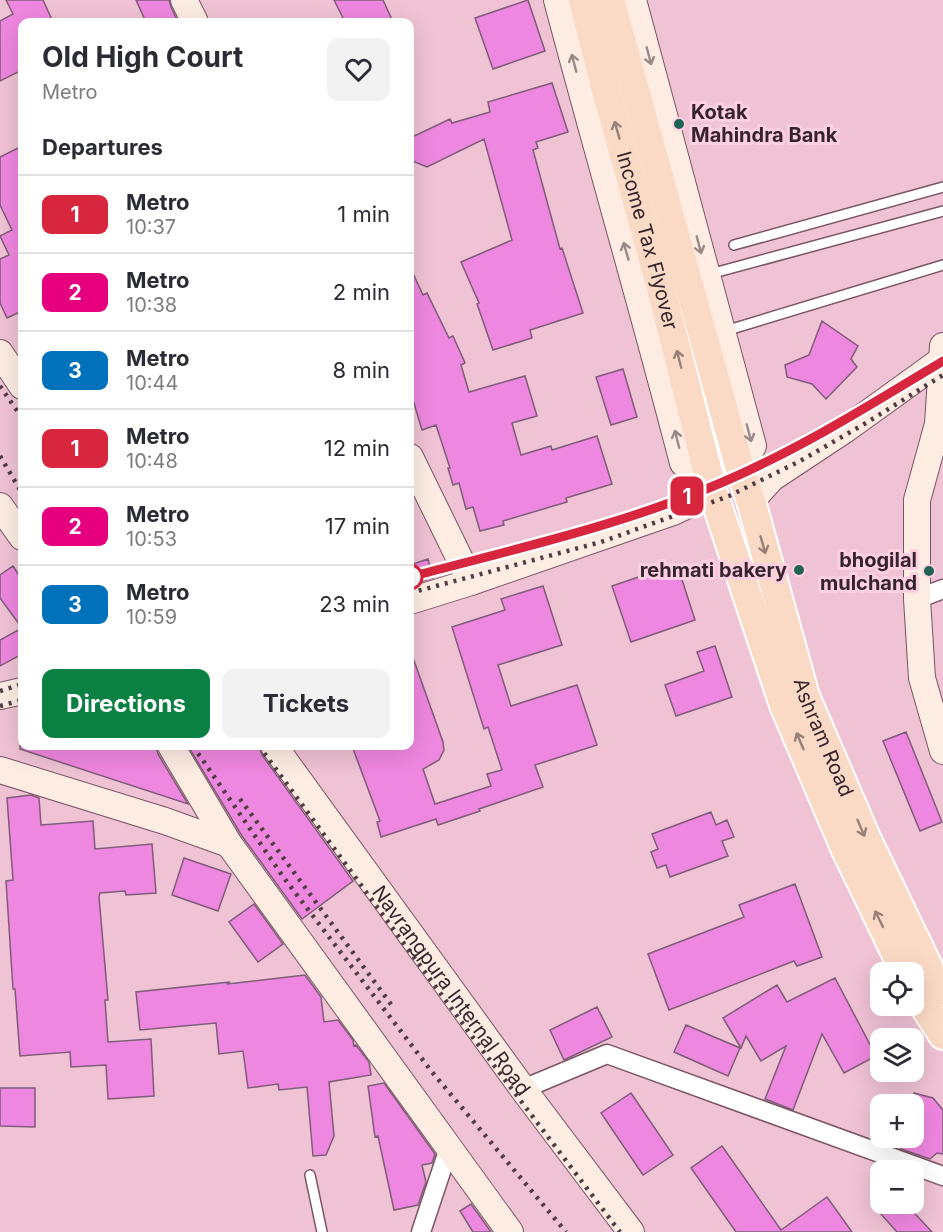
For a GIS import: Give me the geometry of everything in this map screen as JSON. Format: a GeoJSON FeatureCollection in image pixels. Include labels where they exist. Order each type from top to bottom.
{"type":"FeatureCollection","features":[{"type":"Feature","properties":{"kind":"main road"},"geometry":{"type":"LineString","coordinates":[[184,0],[193,18]]}},
{"type":"Feature","properties":{"kind":"main road"},"geometry":{"type":"LineString","coordinates":[[414,599],[471,582],[673,512],[712,488],[683,463],[558,0]]}},
{"type":"Feature","properties":{"kind":"main road","name":"Income Tax Flyover"},"geometry":{"type":"LineString","coordinates":[[582,0],[660,284],[712,488]]}},
{"type":"Feature","properties":{"kind":"main road","name":"Income Tax Flyover"},"geometry":{"type":"LineString","coordinates":[[610,0],[740,469]]}},
{"type":"Feature","properties":{"kind":"main road"},"geometry":{"type":"LineString","coordinates":[[633,0],[753,446],[740,469]]}},
{"type":"Feature","properties":{"kind":"main road"},"geometry":{"type":"LineString","coordinates":[[0,353],[18,380]]}},
{"type":"Feature","properties":{"kind":"main road"},"geometry":{"type":"LineString","coordinates":[[751,501],[772,478],[846,429],[942,355]]}},
{"type":"Feature","properties":{"kind":"main road"},"geometry":{"type":"LineString","coordinates":[[942,355],[938,424],[917,500],[917,599],[922,678],[943,751]]}},
{"type":"Feature","properties":{"kind":"main road"},"geometry":{"type":"LineString","coordinates":[[414,465],[471,582]]}},
{"type":"Feature","properties":{"kind":"main road","name":"Ashram Road"},"geometry":{"type":"LineString","coordinates":[[740,469],[805,696],[867,840],[933,977],[943,993]]}},
{"type":"Feature","properties":{"kind":"main road","name":"Ashram Road"},"geometry":{"type":"LineString","coordinates":[[712,488],[784,705],[846,850],[900,962]]}},
{"type":"Feature","properties":{"kind":"main road"},"geometry":{"type":"LineString","coordinates":[[0,506],[18,531]]}},
{"type":"Feature","properties":{"kind":"main road"},"geometry":{"type":"LineString","coordinates":[[0,696],[18,692]]}},
{"type":"Feature","properties":{"kind":"main road"},"geometry":{"type":"LineString","coordinates":[[173,750],[229,844],[510,1232]]}},
{"type":"Feature","properties":{"kind":"main road","name":"Navrangpura Internal Road"},"geometry":{"type":"LineString","coordinates":[[277,750],[523,1089],[631,1232]]}},
{"type":"Feature","properties":{"kind":"main road"},"geometry":{"type":"LineString","coordinates":[[0,770],[165,821],[229,844]]}},
{"type":"Feature","properties":{"kind":"main road"},"geometry":{"type":"LineString","coordinates":[[924,1006],[943,1035]]}},
{"type":"Feature","properties":{"kind":"street"},"geometry":{"type":"LineString","coordinates":[[917,599],[943,588]]}},
{"type":"Feature","properties":{"kind":"street"},"geometry":{"type":"LineString","coordinates":[[523,1089],[607,1054],[943,1176]]}},
{"type":"Feature","properties":{"kind":"street"},"geometry":{"type":"LineString","coordinates":[[421,1232],[449,1148]]}},
{"type":"Feature","properties":{"kind":"lane"},"geometry":{"type":"LineString","coordinates":[[734,245],[943,187]]}},
{"type":"Feature","properties":{"kind":"lane"},"geometry":{"type":"LineString","coordinates":[[707,275],[943,211]]}},
{"type":"Feature","properties":{"kind":"lane"},"geometry":{"type":"LineString","coordinates":[[722,332],[943,265]]}},
{"type":"Feature","properties":{"kind":"lane"},"geometry":{"type":"LineString","coordinates":[[310,1175],[322,1232]]}},
{"type":"Feature","properties":{"kind":"building"},"geometry":{"type":"Polygon","coordinates":[[[6,0],[43,0],[51,18],[18,18],[18,72],[0,81],[0,21],[13,14],[6,0]]]}},
{"type":"Feature","properties":{"kind":"building"},"geometry":{"type":"Polygon","coordinates":[[[136,0],[169,0],[176,18],[144,18],[136,0]]]}},
{"type":"Feature","properties":{"kind":"building"},"geometry":{"type":"Polygon","coordinates":[[[334,0],[383,0],[391,18],[343,18],[334,0]]]}},
{"type":"Feature","properties":{"kind":"building"},"geometry":{"type":"Polygon","coordinates":[[[528,0],[545,51],[493,69],[475,18],[528,0]]]}},
{"type":"Feature","properties":{"kind":"building"},"geometry":{"type":"Polygon","coordinates":[[[552,83],[568,132],[536,142],[538,148],[533,150],[560,249],[562,248],[583,313],[530,330],[532,338],[493,350],[477,304],[479,303],[461,262],[512,240],[484,139],[427,167],[414,162],[414,136],[450,119],[452,123],[490,112],[488,102],[552,83]]]}},
{"type":"Feature","properties":{"kind":"building"},"geometry":{"type":"Polygon","coordinates":[[[18,148],[18,313],[7,318],[0,303],[0,259],[9,255],[0,236],[12,230],[0,205],[0,157],[18,148]]]}},
{"type":"Feature","properties":{"kind":"building"},"geometry":{"type":"Polygon","coordinates":[[[414,276],[423,295],[427,293],[449,338],[453,336],[465,363],[461,365],[469,392],[525,376],[537,416],[512,423],[521,455],[551,446],[552,450],[597,436],[612,484],[566,498],[567,502],[503,521],[504,525],[480,531],[473,507],[466,509],[459,483],[453,485],[436,425],[422,430],[414,403],[414,276]]]}},
{"type":"Feature","properties":{"kind":"building"},"geometry":{"type":"Polygon","coordinates":[[[822,321],[858,346],[851,359],[857,367],[826,399],[812,384],[787,377],[785,365],[809,355],[822,321]]]}},
{"type":"Feature","properties":{"kind":"building"},"geometry":{"type":"Polygon","coordinates":[[[623,369],[637,417],[611,425],[596,377],[623,369]]]}},
{"type":"Feature","properties":{"kind":"building"},"geometry":{"type":"Polygon","coordinates":[[[428,559],[433,578],[414,584],[414,564],[428,559]]]}},
{"type":"Feature","properties":{"kind":"building"},"geometry":{"type":"Polygon","coordinates":[[[677,564],[695,620],[631,642],[612,586],[677,564]]]}},
{"type":"Feature","properties":{"kind":"building"},"geometry":{"type":"Polygon","coordinates":[[[13,566],[18,574],[18,623],[0,598],[0,575],[13,566]]]}},
{"type":"Feature","properties":{"kind":"building"},"geometry":{"type":"Polygon","coordinates":[[[543,586],[562,645],[498,665],[511,706],[577,685],[597,745],[535,765],[543,787],[438,825],[436,819],[381,837],[377,822],[380,821],[353,750],[414,750],[414,661],[443,742],[444,750],[439,760],[423,769],[435,804],[491,786],[487,774],[502,770],[488,727],[484,729],[452,627],[505,610],[501,599],[543,586]]]}},
{"type":"Feature","properties":{"kind":"building"},"geometry":{"type":"Polygon","coordinates":[[[18,630],[18,656],[0,666],[0,640],[18,630]]]}},
{"type":"Feature","properties":{"kind":"building"},"geometry":{"type":"Polygon","coordinates":[[[715,646],[732,697],[676,716],[665,685],[704,671],[697,652],[715,646]]]}},
{"type":"Feature","properties":{"kind":"building"},"geometry":{"type":"Polygon","coordinates":[[[906,732],[942,822],[920,831],[883,741],[906,732]]]}},
{"type":"Feature","properties":{"kind":"building"},"geometry":{"type":"Polygon","coordinates":[[[23,750],[157,750],[188,804],[23,750]]]}},
{"type":"Feature","properties":{"kind":"building"},"geometry":{"type":"Polygon","coordinates":[[[190,750],[260,750],[353,881],[302,919],[242,836],[190,750]]]}},
{"type":"Feature","properties":{"kind":"building"},"geometry":{"type":"Polygon","coordinates":[[[31,795],[39,798],[41,825],[93,821],[95,849],[152,844],[156,893],[126,895],[125,891],[100,893],[99,897],[108,1000],[105,1000],[108,1042],[151,1039],[154,1096],[108,1099],[106,1065],[71,1067],[70,1052],[20,1056],[6,881],[13,880],[7,798],[31,795]]]}},
{"type":"Feature","properties":{"kind":"building"},"geometry":{"type":"Polygon","coordinates":[[[711,812],[716,825],[727,820],[734,837],[722,841],[728,856],[670,877],[666,865],[657,868],[651,852],[658,849],[652,834],[711,812]]]}},
{"type":"Feature","properties":{"kind":"building"},"geometry":{"type":"Polygon","coordinates":[[[184,858],[231,874],[218,911],[172,895],[184,858]]]}},
{"type":"Feature","properties":{"kind":"building"},"geometry":{"type":"Polygon","coordinates":[[[795,884],[822,957],[797,966],[794,961],[669,1010],[648,954],[744,917],[739,905],[795,884]]]}},
{"type":"Feature","properties":{"kind":"building"},"geometry":{"type":"Polygon","coordinates":[[[254,904],[283,944],[258,962],[229,922],[254,904]]]}},
{"type":"Feature","properties":{"kind":"building"},"geometry":{"type":"Polygon","coordinates":[[[305,975],[321,997],[324,1022],[338,1020],[353,1040],[354,1046],[356,1045],[369,1062],[371,1075],[329,1082],[334,1136],[326,1155],[313,1156],[307,1087],[279,1090],[278,1084],[248,1088],[243,1051],[219,1054],[216,1023],[140,1030],[136,992],[305,975]]]}},
{"type":"Feature","properties":{"kind":"building"},"geometry":{"type":"Polygon","coordinates":[[[835,978],[870,1045],[870,1059],[844,1073],[822,1034],[793,1110],[765,1099],[786,1046],[761,1061],[746,1036],[741,1048],[723,1018],[777,985],[787,1002],[835,978]]]}},
{"type":"Feature","properties":{"kind":"building"},"geometry":{"type":"Polygon","coordinates":[[[597,1007],[612,1037],[564,1060],[550,1030],[597,1007]]]}},
{"type":"Feature","properties":{"kind":"building"},"geometry":{"type":"Polygon","coordinates":[[[686,1025],[740,1048],[728,1076],[674,1052],[686,1025]]]}},
{"type":"Feature","properties":{"kind":"building"},"geometry":{"type":"Polygon","coordinates":[[[384,1083],[435,1154],[432,1163],[422,1165],[426,1182],[418,1205],[394,1210],[378,1136],[375,1137],[368,1086],[384,1083]]]}},
{"type":"Feature","properties":{"kind":"building"},"geometry":{"type":"Polygon","coordinates":[[[0,1088],[35,1088],[35,1127],[0,1126],[0,1088]]]}},
{"type":"Feature","properties":{"kind":"building"},"geometry":{"type":"Polygon","coordinates":[[[631,1093],[673,1155],[643,1175],[601,1113],[631,1093]]]}},
{"type":"Feature","properties":{"kind":"building"},"geometry":{"type":"Polygon","coordinates":[[[924,1096],[933,1098],[943,1110],[943,1154],[937,1153],[930,1159],[901,1149],[924,1148],[924,1096]]]}},
{"type":"Feature","properties":{"kind":"building"},"geometry":{"type":"Polygon","coordinates":[[[722,1146],[781,1230],[827,1197],[852,1232],[736,1232],[691,1168],[722,1146]]]}},
{"type":"Feature","properties":{"kind":"building"},"geometry":{"type":"Polygon","coordinates":[[[471,1204],[491,1232],[473,1232],[460,1211],[471,1204]]]}},
{"type":"Feature","properties":{"kind":"building"},"geometry":{"type":"Polygon","coordinates":[[[881,1214],[915,1214],[932,1232],[897,1232],[881,1214]]]}},
{"type":"Feature","properties":{"kind":"railway"},"geometry":{"type":"LineString","coordinates":[[414,576],[608,524],[723,482],[808,441],[943,361]]}},
{"type":"Feature","properties":{"kind":"railway"},"geometry":{"type":"LineString","coordinates":[[414,592],[601,542],[729,496],[800,461],[943,375]]}},
{"type":"Feature","properties":{"kind":"railway"},"geometry":{"type":"LineString","coordinates":[[0,386],[18,412]]}},
{"type":"Feature","properties":{"kind":"railway"},"geometry":{"type":"LineString","coordinates":[[0,456],[18,486]]}},
{"type":"Feature","properties":{"kind":"railway"},"geometry":{"type":"LineString","coordinates":[[0,691],[18,685]]}},
{"type":"Feature","properties":{"kind":"railway"},"geometry":{"type":"LineString","coordinates":[[0,706],[18,701]]}},
{"type":"Feature","properties":{"kind":"railway"},"geometry":{"type":"LineString","coordinates":[[196,750],[284,878],[432,1072],[566,1232]]}},
{"type":"Feature","properties":{"kind":"railway"},"geometry":{"type":"LineString","coordinates":[[262,750],[474,1039],[620,1232]]}},
{"type":"Feature","properties":{"kind":"railway"},"geometry":{"type":"LineString","coordinates":[[240,799],[393,1007]]}},
{"type":"Feature","properties":{"kind":"metro line","name":"1"},"geometry":{"type":"LineString","coordinates":[[414,576],[598,527],[724,482],[861,411],[943,361]]}},
{"type":"Feature","properties":{"kind":"place","name":"Kotak Mahindra Bank"},"geometry":{"type":"Point","coordinates":[679,124]}},
{"type":"Feature","properties":{"kind":"place","name":"rehmati bakery"},"geometry":{"type":"Point","coordinates":[799,570]}},
{"type":"Feature","properties":{"kind":"place","name":"bhogilal mulchand"},"geometry":{"type":"Point","coordinates":[929,571]}}]}
